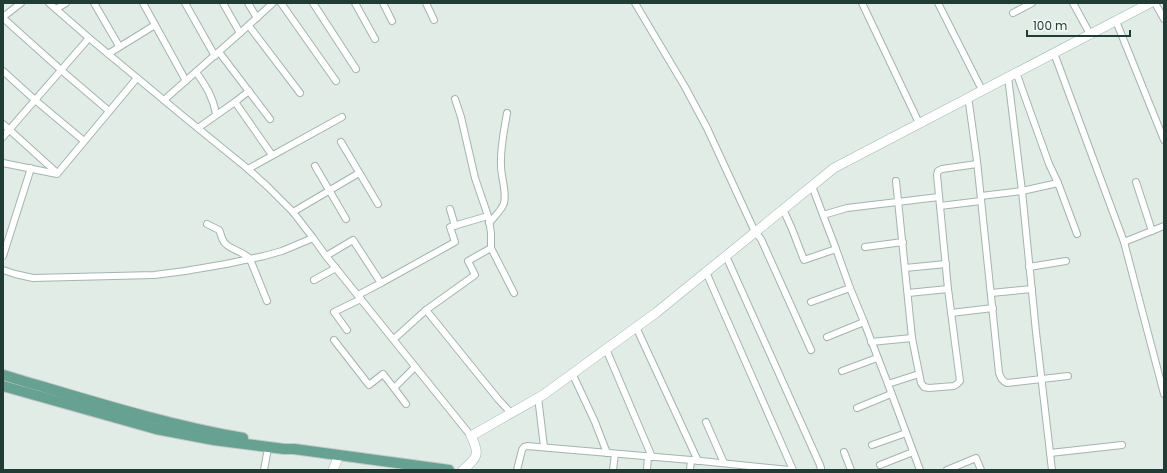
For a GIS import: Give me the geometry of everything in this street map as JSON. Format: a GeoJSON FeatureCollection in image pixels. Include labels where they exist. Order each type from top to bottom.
{"type":"FeatureCollection","features":[{"type":"Feature","properties":{"kind":"main road"},"geometry":{"type":"LineString","coordinates":[[3,376],[166,421],[216,433],[284,445],[294,449]]}},
{"type":"Feature","properties":{"kind":"main road"},"geometry":{"type":"LineString","coordinates":[[3,386],[156,429],[214,440],[284,450],[294,449],[339,455],[385,466],[444,469]]}},
{"type":"Feature","properties":{"kind":"street"},"geometry":{"type":"LineString","coordinates":[[21,3],[3,18],[109,111]]}},
{"type":"Feature","properties":{"kind":"street"},"geometry":{"type":"LineString","coordinates":[[49,3],[108,54],[268,186],[293,212],[326,256],[471,436],[477,447],[477,452],[475,458],[463,470]]}},
{"type":"Feature","properties":{"kind":"street"},"geometry":{"type":"LineString","coordinates":[[56,9],[66,3]]}},
{"type":"Feature","properties":{"kind":"street"},"geometry":{"type":"LineString","coordinates":[[94,3],[119,46]]}},
{"type":"Feature","properties":{"kind":"street"},"geometry":{"type":"LineString","coordinates":[[143,3],[186,81]]}},
{"type":"Feature","properties":{"kind":"street"},"geometry":{"type":"LineString","coordinates":[[223,3],[240,33]]}},
{"type":"Feature","properties":{"kind":"street"},"geometry":{"type":"LineString","coordinates":[[248,3],[257,18]]}},
{"type":"Feature","properties":{"kind":"street"},"geometry":{"type":"LineString","coordinates":[[164,100],[249,26],[273,3]]}},
{"type":"Feature","properties":{"kind":"street"},"geometry":{"type":"LineString","coordinates":[[281,3],[336,81]]}},
{"type":"Feature","properties":{"kind":"street"},"geometry":{"type":"LineString","coordinates":[[313,3],[356,69]]}},
{"type":"Feature","properties":{"kind":"street"},"geometry":{"type":"LineString","coordinates":[[355,3],[375,39]]}},
{"type":"Feature","properties":{"kind":"street"},"geometry":{"type":"LineString","coordinates":[[383,3],[392,21]]}},
{"type":"Feature","properties":{"kind":"street"},"geometry":{"type":"LineString","coordinates":[[426,3],[434,20]]}},
{"type":"Feature","properties":{"kind":"street"},"geometry":{"type":"LineString","coordinates":[[635,3],[707,128],[755,232],[761,239],[811,350]]}},
{"type":"Feature","properties":{"kind":"street"},"geometry":{"type":"LineString","coordinates":[[862,3],[919,123]]}},
{"type":"Feature","properties":{"kind":"street"},"geometry":{"type":"LineString","coordinates":[[938,3],[982,90]]}},
{"type":"Feature","properties":{"kind":"street"},"geometry":{"type":"LineString","coordinates":[[1013,13],[1032,3]]}},
{"type":"Feature","properties":{"kind":"street"},"geometry":{"type":"LineString","coordinates":[[1073,3],[1090,34]]}},
{"type":"Feature","properties":{"kind":"street"},"geometry":{"type":"LineString","coordinates":[[471,436],[538,397],[657,312],[834,168],[1150,3]]}},
{"type":"Feature","properties":{"kind":"street"},"geometry":{"type":"LineString","coordinates":[[1155,3],[1164,20]]}},
{"type":"Feature","properties":{"kind":"street"},"geometry":{"type":"LineString","coordinates":[[187,4],[217,54],[249,91],[270,119]]}},
{"type":"Feature","properties":{"kind":"street"},"geometry":{"type":"LineString","coordinates":[[1116,21],[1164,140]]}},
{"type":"Feature","properties":{"kind":"street"},"geometry":{"type":"LineString","coordinates":[[108,54],[155,25]]}},
{"type":"Feature","properties":{"kind":"street"},"geometry":{"type":"LineString","coordinates":[[249,26],[300,93]]}},
{"type":"Feature","properties":{"kind":"street"},"geometry":{"type":"LineString","coordinates":[[3,137],[89,38]]}},
{"type":"Feature","properties":{"kind":"street"},"geometry":{"type":"LineString","coordinates":[[1054,53],[1124,242],[1164,394]]}},
{"type":"Feature","properties":{"kind":"street"},"geometry":{"type":"LineString","coordinates":[[3,71],[84,141]]}},
{"type":"Feature","properties":{"kind":"street"},"geometry":{"type":"LineString","coordinates":[[196,72],[210,93],[214,102],[216,114]]}},
{"type":"Feature","properties":{"kind":"street"},"geometry":{"type":"LineString","coordinates":[[1012,74],[1058,183],[1077,234]]}},
{"type":"Feature","properties":{"kind":"street"},"geometry":{"type":"LineString","coordinates":[[1012,74],[1029,267],[1052,470]]}},
{"type":"Feature","properties":{"kind":"street"},"geometry":{"type":"LineString","coordinates":[[57,174],[137,78]]}},
{"type":"Feature","properties":{"kind":"street"},"geometry":{"type":"LineString","coordinates":[[198,128],[249,91]]}},
{"type":"Feature","properties":{"kind":"street"},"geometry":{"type":"LineString","coordinates":[[967,98],[969,103],[977,164],[1000,373],[1003,381],[1007,383],[1068,376]]}},
{"type":"Feature","properties":{"kind":"street"},"geometry":{"type":"LineString","coordinates":[[455,99],[461,117],[475,178],[488,216],[491,233],[491,248],[514,293]]}},
{"type":"Feature","properties":{"kind":"street"},"geometry":{"type":"LineString","coordinates":[[235,102],[272,155]]}},
{"type":"Feature","properties":{"kind":"street"},"geometry":{"type":"LineString","coordinates":[[489,223],[500,210],[505,201],[500,166],[507,113]]}},
{"type":"Feature","properties":{"kind":"street"},"geometry":{"type":"LineString","coordinates":[[248,169],[342,116]]}},
{"type":"Feature","properties":{"kind":"street"},"geometry":{"type":"LineString","coordinates":[[3,124],[57,174]]}},
{"type":"Feature","properties":{"kind":"street"},"geometry":{"type":"LineString","coordinates":[[341,142],[378,204]]}},
{"type":"Feature","properties":{"kind":"street"},"geometry":{"type":"LineString","coordinates":[[3,163],[57,174]]}},
{"type":"Feature","properties":{"kind":"street"},"geometry":{"type":"LineString","coordinates":[[896,181],[912,338],[920,383],[924,387],[929,388],[954,386],[960,381],[948,289],[937,175],[938,171],[942,169],[977,164]]}},
{"type":"Feature","properties":{"kind":"street"},"geometry":{"type":"LineString","coordinates":[[315,166],[346,219]]}},
{"type":"Feature","properties":{"kind":"street"},"geometry":{"type":"LineString","coordinates":[[3,256],[31,168]]}},
{"type":"Feature","properties":{"kind":"street"},"geometry":{"type":"LineString","coordinates":[[293,212],[359,173]]}},
{"type":"Feature","properties":{"kind":"street"},"geometry":{"type":"LineString","coordinates":[[1136,182],[1152,231]]}},
{"type":"Feature","properties":{"kind":"street"},"geometry":{"type":"LineString","coordinates":[[940,206],[1058,183]]}},
{"type":"Feature","properties":{"kind":"street"},"geometry":{"type":"LineString","coordinates":[[812,186],[920,470]]}},
{"type":"Feature","properties":{"kind":"street"},"geometry":{"type":"LineString","coordinates":[[823,215],[847,208],[939,197]]}},
{"type":"Feature","properties":{"kind":"street"},"geometry":{"type":"LineString","coordinates":[[450,209],[455,226]]}},
{"type":"Feature","properties":{"kind":"street"},"geometry":{"type":"LineString","coordinates":[[783,209],[804,260],[836,249]]}},
{"type":"Feature","properties":{"kind":"street"},"geometry":{"type":"LineString","coordinates":[[347,330],[334,312],[455,242],[450,227],[488,216]]}},
{"type":"Feature","properties":{"kind":"street"},"geometry":{"type":"LineString","coordinates":[[207,224],[218,230],[223,241],[227,245],[246,254],[250,259],[267,301]]}},
{"type":"Feature","properties":{"kind":"street"},"geometry":{"type":"LineString","coordinates":[[1124,242],[1164,226]]}},
{"type":"Feature","properties":{"kind":"street"},"geometry":{"type":"LineString","coordinates":[[3,270],[33,278],[154,275],[192,270],[264,256],[282,251],[313,238]]}},
{"type":"Feature","properties":{"kind":"street"},"geometry":{"type":"LineString","coordinates":[[326,256],[353,240],[382,283]]}},
{"type":"Feature","properties":{"kind":"street"},"geometry":{"type":"LineString","coordinates":[[865,247],[903,242]]}},
{"type":"Feature","properties":{"kind":"street"},"geometry":{"type":"LineString","coordinates":[[394,339],[426,310],[475,275],[468,261],[491,248]]}},
{"type":"Feature","properties":{"kind":"street"},"geometry":{"type":"LineString","coordinates":[[726,256],[820,465],[820,470]]}},
{"type":"Feature","properties":{"kind":"street"},"geometry":{"type":"LineString","coordinates":[[1029,267],[1066,262]]}},
{"type":"Feature","properties":{"kind":"street"},"geometry":{"type":"LineString","coordinates":[[905,268],[946,264]]}},
{"type":"Feature","properties":{"kind":"street"},"geometry":{"type":"LineString","coordinates":[[314,280],[336,268]]}},
{"type":"Feature","properties":{"kind":"street"},"geometry":{"type":"LineString","coordinates":[[706,272],[793,470]]}},
{"type":"Feature","properties":{"kind":"street"},"geometry":{"type":"LineString","coordinates":[[811,302],[850,288]]}},
{"type":"Feature","properties":{"kind":"street"},"geometry":{"type":"LineString","coordinates":[[908,293],[948,289]]}},
{"type":"Feature","properties":{"kind":"street"},"geometry":{"type":"LineString","coordinates":[[991,293],[1032,289]]}},
{"type":"Feature","properties":{"kind":"street"},"geometry":{"type":"LineString","coordinates":[[951,313],[993,308]]}},
{"type":"Feature","properties":{"kind":"street"},"geometry":{"type":"LineString","coordinates":[[426,310],[511,413]]}},
{"type":"Feature","properties":{"kind":"street"},"geometry":{"type":"LineString","coordinates":[[827,337],[864,322]]}},
{"type":"Feature","properties":{"kind":"street"},"geometry":{"type":"LineString","coordinates":[[636,327],[694,460],[690,470]]}},
{"type":"Feature","properties":{"kind":"street"},"geometry":{"type":"LineString","coordinates":[[871,342],[912,338]]}},
{"type":"Feature","properties":{"kind":"street"},"geometry":{"type":"LineString","coordinates":[[334,340],[369,385],[383,374],[406,404]]}},
{"type":"Feature","properties":{"kind":"street"},"geometry":{"type":"LineString","coordinates":[[606,349],[650,457],[647,470]]}},
{"type":"Feature","properties":{"kind":"street"},"geometry":{"type":"LineString","coordinates":[[842,371],[877,358]]}},
{"type":"Feature","properties":{"kind":"street"},"geometry":{"type":"LineString","coordinates":[[394,388],[415,367]]}},
{"type":"Feature","properties":{"kind":"street"},"geometry":{"type":"LineString","coordinates":[[572,373],[595,422],[607,453]]}},
{"type":"Feature","properties":{"kind":"street"},"geometry":{"type":"LineString","coordinates":[[888,384],[919,374]]}},
{"type":"Feature","properties":{"kind":"street"},"geometry":{"type":"LineString","coordinates":[[857,408],[891,394]]}},
{"type":"Feature","properties":{"kind":"street"},"geometry":{"type":"LineString","coordinates":[[538,397],[544,447]]}},
{"type":"Feature","properties":{"kind":"street"},"geometry":{"type":"LineString","coordinates":[[706,422],[724,463]]}},
{"type":"Feature","properties":{"kind":"street"},"geometry":{"type":"LineString","coordinates":[[872,445],[906,433]]}},
{"type":"Feature","properties":{"kind":"street"},"geometry":{"type":"LineString","coordinates":[[1050,453],[1122,445]]}},
{"type":"Feature","properties":{"kind":"street"},"geometry":{"type":"LineString","coordinates":[[517,470],[524,447],[527,446],[694,460],[724,463],[738,467],[788,470]]}},
{"type":"Feature","properties":{"kind":"street"},"geometry":{"type":"LineString","coordinates":[[264,470],[268,448]]}},
{"type":"Feature","properties":{"kind":"street"},"geometry":{"type":"LineString","coordinates":[[844,452],[851,470]]}},
{"type":"Feature","properties":{"kind":"street"},"geometry":{"type":"LineString","coordinates":[[880,465],[913,452]]}},
{"type":"Feature","properties":{"kind":"street"},"geometry":{"type":"LineString","coordinates":[[613,470],[615,454]]}},
{"type":"Feature","properties":{"kind":"street"},"geometry":{"type":"LineString","coordinates":[[333,470],[339,455]]}},
{"type":"Feature","properties":{"kind":"street"},"geometry":{"type":"LineString","coordinates":[[947,470],[976,458],[981,470]]}}]}
